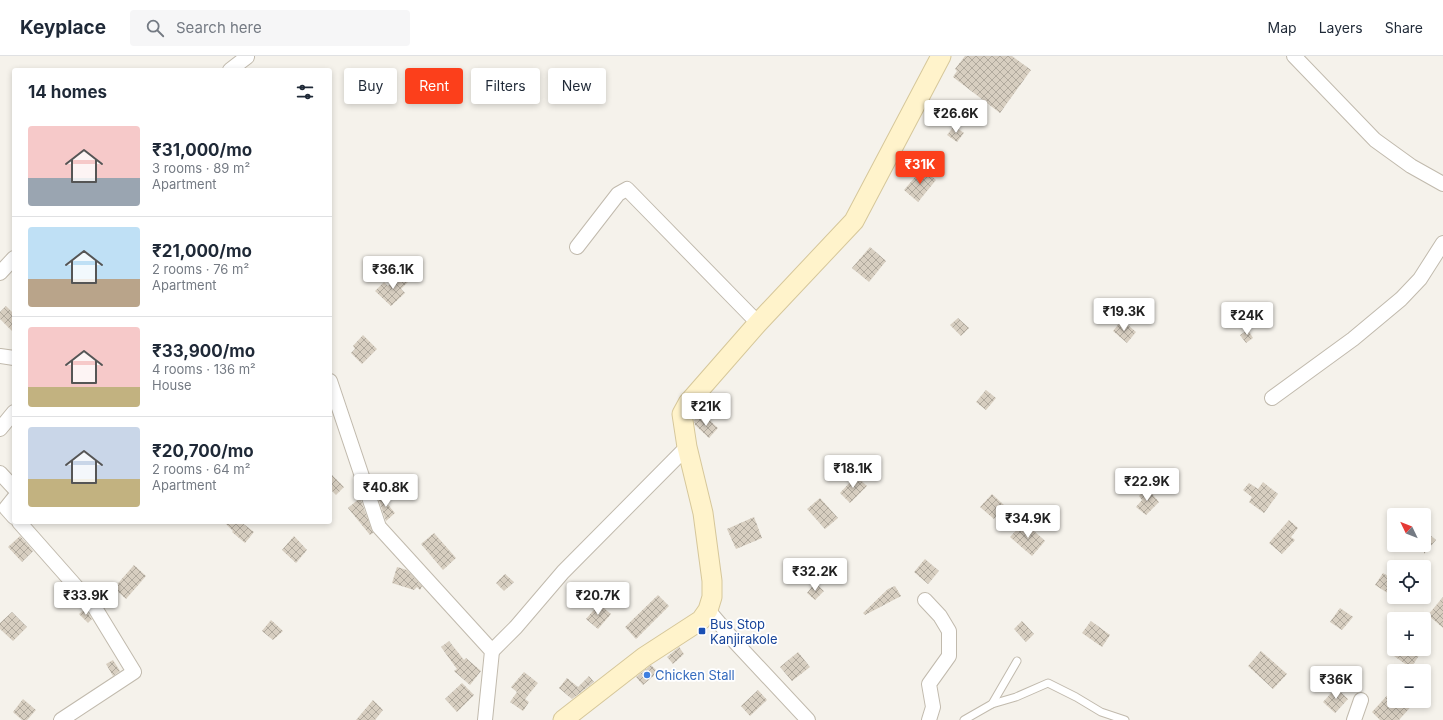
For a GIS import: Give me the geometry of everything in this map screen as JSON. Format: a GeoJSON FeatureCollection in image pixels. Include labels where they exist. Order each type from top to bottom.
{"type":"FeatureCollection","features":[{"type":"Feature","properties":{"kind":"main road"},"geometry":{"type":"LineString","coordinates":[[563,720],[644,657],[701,620],[708,610],[712,597],[712,581],[703,513],[687,447],[682,414],[688,403],[758,323],[854,221],[941,56]]}},
{"type":"Feature","properties":{"kind":"street"},"geometry":{"type":"LineString","coordinates":[[1294,56],[1375,140],[1411,166],[1443,184]]}},
{"type":"Feature","properties":{"kind":"street"},"geometry":{"type":"LineString","coordinates":[[234,68],[248,61]]}},
{"type":"Feature","properties":{"kind":"street"},"geometry":{"type":"LineString","coordinates":[[577,248],[618,194],[627,189],[758,323]]}},
{"type":"Feature","properties":{"kind":"street"},"geometry":{"type":"LineString","coordinates":[[1272,398],[1353,339],[1401,299],[1420,279],[1443,243]]}},
{"type":"Feature","properties":{"kind":"street"},"geometry":{"type":"LineString","coordinates":[[0,273],[12,260]]}},
{"type":"Feature","properties":{"kind":"street"},"geometry":{"type":"LineString","coordinates":[[0,356],[12,358]]}},
{"type":"Feature","properties":{"kind":"street"},"geometry":{"type":"LineString","coordinates":[[332,387],[379,527],[492,651]]}},
{"type":"Feature","properties":{"kind":"street"},"geometry":{"type":"LineString","coordinates":[[0,428],[12,414]]}},
{"type":"Feature","properties":{"kind":"street"},"geometry":{"type":"LineString","coordinates":[[485,720],[492,651],[516,627],[563,572],[687,447]]}},
{"type":"Feature","properties":{"kind":"street"},"geometry":{"type":"LineString","coordinates":[[0,473],[12,486]]}},
{"type":"Feature","properties":{"kind":"street"},"geometry":{"type":"LineString","coordinates":[[12,500],[6,508],[12,515]]}},
{"type":"Feature","properties":{"kind":"street"},"geometry":{"type":"LineString","coordinates":[[21,524],[95,608],[134,672],[61,720]]}},
{"type":"Feature","properties":{"kind":"street"},"geometry":{"type":"LineString","coordinates":[[924,600],[940,616],[949,631],[948,656],[929,684],[933,707],[929,720]]}},
{"type":"Feature","properties":{"kind":"street"},"geometry":{"type":"LineString","coordinates":[[708,610],[736,643],[808,720]]}},
{"type":"Feature","properties":{"kind":"street"},"geometry":{"type":"LineString","coordinates":[[1354,720],[1361,700]]}},
{"type":"Feature","properties":{"kind":"lane"},"geometry":{"type":"LineString","coordinates":[[992,704],[1017,661]]}},
{"type":"Feature","properties":{"kind":"lane"},"geometry":{"type":"LineString","coordinates":[[964,720],[992,704],[1016,697],[1048,683],[1101,712],[1126,720]]}},
{"type":"Feature","properties":{"kind":"building"},"geometry":{"type":"Polygon","coordinates":[[[965,56],[1012,56],[1031,70],[1000,113],[953,77],[957,71],[955,69],[965,56]]]}},
{"type":"Feature","properties":{"kind":"building"},"geometry":{"type":"Polygon","coordinates":[[[954,126],[964,133],[957,142],[947,135],[954,126]]]}},
{"type":"Feature","properties":{"kind":"building"},"geometry":{"type":"Polygon","coordinates":[[[922,169],[936,180],[918,202],[904,190],[922,169]]]}},
{"type":"Feature","properties":{"kind":"building"},"geometry":{"type":"Polygon","coordinates":[[[870,247],[886,261],[869,282],[852,268],[870,247]]]}},
{"type":"Feature","properties":{"kind":"building"},"geometry":{"type":"Polygon","coordinates":[[[401,274],[409,281],[401,289],[405,293],[391,306],[375,291],[384,282],[388,286],[401,274]]]}},
{"type":"Feature","properties":{"kind":"building"},"geometry":{"type":"Polygon","coordinates":[[[6,306],[12,312],[12,331],[0,319],[0,312],[6,306]]]}},
{"type":"Feature","properties":{"kind":"building"},"geometry":{"type":"Polygon","coordinates":[[[958,318],[969,328],[961,336],[950,325],[958,318]]]}},
{"type":"Feature","properties":{"kind":"building"},"geometry":{"type":"Polygon","coordinates":[[[1122,320],[1136,332],[1127,343],[1113,331],[1122,320]]]}},
{"type":"Feature","properties":{"kind":"building"},"geometry":{"type":"Polygon","coordinates":[[[1248,330],[1253,338],[1246,343],[1240,335],[1248,330]]]}},
{"type":"Feature","properties":{"kind":"building"},"geometry":{"type":"Polygon","coordinates":[[[363,335],[377,349],[362,364],[351,353],[355,349],[353,346],[363,335]]]}},
{"type":"Feature","properties":{"kind":"building"},"geometry":{"type":"Polygon","coordinates":[[[986,390],[996,398],[986,410],[976,402],[986,390]]]}},
{"type":"Feature","properties":{"kind":"building"},"geometry":{"type":"Polygon","coordinates":[[[698,416],[704,422],[707,418],[718,428],[709,438],[695,425],[694,420],[698,416]]]}},
{"type":"Feature","properties":{"kind":"building"},"geometry":{"type":"Polygon","coordinates":[[[332,475],[344,487],[336,495],[332,491],[332,475]]]}},
{"type":"Feature","properties":{"kind":"building"},"geometry":{"type":"Polygon","coordinates":[[[856,476],[867,486],[850,503],[840,493],[856,476]]]}},
{"type":"Feature","properties":{"kind":"building"},"geometry":{"type":"Polygon","coordinates":[[[1263,482],[1278,494],[1264,513],[1249,502],[1252,497],[1243,490],[1249,483],[1258,489],[1263,482]]]}},
{"type":"Feature","properties":{"kind":"building"},"geometry":{"type":"Polygon","coordinates":[[[1147,488],[1159,502],[1146,515],[1136,507],[1142,500],[1139,496],[1147,488]]]}},
{"type":"Feature","properties":{"kind":"building"},"geometry":{"type":"Polygon","coordinates":[[[378,493],[395,513],[386,521],[377,494],[378,493]]]}},
{"type":"Feature","properties":{"kind":"building"},"geometry":{"type":"Polygon","coordinates":[[[992,494],[1005,506],[994,519],[980,507],[992,494]]]}},
{"type":"Feature","properties":{"kind":"building"},"geometry":{"type":"Polygon","coordinates":[[[360,498],[373,533],[370,535],[348,508],[360,498]]]}},
{"type":"Feature","properties":{"kind":"building"},"geometry":{"type":"Polygon","coordinates":[[[820,498],[838,518],[825,529],[807,509],[820,498]]]}},
{"type":"Feature","properties":{"kind":"building"},"geometry":{"type":"Polygon","coordinates":[[[754,517],[762,538],[736,549],[727,529],[754,517]]]}},
{"type":"Feature","properties":{"kind":"building"},"geometry":{"type":"Polygon","coordinates":[[[1289,520],[1298,528],[1291,537],[1295,540],[1282,554],[1269,543],[1289,520]]]}},
{"type":"Feature","properties":{"kind":"building"},"geometry":{"type":"Polygon","coordinates":[[[1024,522],[1045,541],[1032,556],[1010,537],[1024,522]]]}},
{"type":"Feature","properties":{"kind":"building"},"geometry":{"type":"Polygon","coordinates":[[[226,524],[244,524],[254,532],[245,543],[232,532],[233,531],[226,524]]]}},
{"type":"Feature","properties":{"kind":"building"},"geometry":{"type":"Polygon","coordinates":[[[434,533],[456,558],[443,570],[421,544],[434,533]]]}},
{"type":"Feature","properties":{"kind":"building"},"geometry":{"type":"Polygon","coordinates":[[[20,536],[33,551],[22,562],[8,547],[20,536]]]}},
{"type":"Feature","properties":{"kind":"building"},"geometry":{"type":"Polygon","coordinates":[[[294,536],[307,550],[296,563],[282,550],[294,536]]]}},
{"type":"Feature","properties":{"kind":"building"},"geometry":{"type":"Polygon","coordinates":[[[1431,536],[1436,540],[1431,546],[1431,536]]]}},
{"type":"Feature","properties":{"kind":"building"},"geometry":{"type":"Polygon","coordinates":[[[925,559],[939,571],[928,584],[914,572],[925,559]]]}},
{"type":"Feature","properties":{"kind":"building"},"geometry":{"type":"Polygon","coordinates":[[[134,565],[146,576],[126,599],[114,588],[134,565]]]}},
{"type":"Feature","properties":{"kind":"building"},"geometry":{"type":"Polygon","coordinates":[[[397,567],[407,570],[422,586],[420,590],[417,587],[414,590],[392,583],[397,567]]]}},
{"type":"Feature","properties":{"kind":"building"},"geometry":{"type":"Polygon","coordinates":[[[1383,573],[1387,576],[1387,593],[1375,585],[1383,573]]]}},
{"type":"Feature","properties":{"kind":"building"},"geometry":{"type":"Polygon","coordinates":[[[505,574],[514,582],[504,591],[496,583],[505,574]]]}},
{"type":"Feature","properties":{"kind":"building"},"geometry":{"type":"Polygon","coordinates":[[[815,583],[824,591],[815,600],[807,593],[815,583]]]}},
{"type":"Feature","properties":{"kind":"building"},"geometry":{"type":"Polygon","coordinates":[[[895,586],[901,596],[865,615],[863,613],[888,589],[895,586]]]}},
{"type":"Feature","properties":{"kind":"building"},"geometry":{"type":"Polygon","coordinates":[[[658,595],[669,606],[636,639],[625,627],[658,595]]]}},
{"type":"Feature","properties":{"kind":"building"},"geometry":{"type":"Polygon","coordinates":[[[1443,597],[1443,628],[1431,618],[1430,612],[1443,597]]]}},
{"type":"Feature","properties":{"kind":"building"},"geometry":{"type":"Polygon","coordinates":[[[599,604],[611,614],[598,629],[586,619],[599,604]]]}},
{"type":"Feature","properties":{"kind":"building"},"geometry":{"type":"Polygon","coordinates":[[[1340,608],[1353,617],[1342,630],[1330,622],[1340,608]]]}},
{"type":"Feature","properties":{"kind":"building"},"geometry":{"type":"Polygon","coordinates":[[[85,609],[92,619],[88,623],[79,614],[85,609]]]}},
{"type":"Feature","properties":{"kind":"building"},"geometry":{"type":"Polygon","coordinates":[[[12,612],[27,627],[13,641],[0,629],[0,623],[12,612]]]}},
{"type":"Feature","properties":{"kind":"building"},"geometry":{"type":"Polygon","coordinates":[[[271,620],[283,631],[273,640],[262,631],[271,620]]]}},
{"type":"Feature","properties":{"kind":"building"},"geometry":{"type":"Polygon","coordinates":[[[1022,621],[1034,634],[1026,642],[1014,629],[1022,621]]]}},
{"type":"Feature","properties":{"kind":"building"},"geometry":{"type":"Polygon","coordinates":[[[1091,621],[1110,635],[1102,647],[1082,633],[1091,621]]]}},
{"type":"Feature","properties":{"kind":"building"},"geometry":{"type":"Polygon","coordinates":[[[449,641],[464,660],[466,658],[481,671],[470,685],[454,671],[457,669],[441,647],[449,641]]]}},
{"type":"Feature","properties":{"kind":"building"},"geometry":{"type":"Polygon","coordinates":[[[679,647],[684,654],[673,664],[667,657],[679,647]]]}},
{"type":"Feature","properties":{"kind":"building"},"geometry":{"type":"Polygon","coordinates":[[[1261,651],[1287,674],[1273,689],[1248,666],[1261,651]]]}},
{"type":"Feature","properties":{"kind":"building"},"geometry":{"type":"Polygon","coordinates":[[[798,652],[810,667],[792,681],[780,667],[798,652]]]}},
{"type":"Feature","properties":{"kind":"building"},"geometry":{"type":"Polygon","coordinates":[[[1394,656],[1419,656],[1414,664],[1405,664],[1394,656]]]}},
{"type":"Feature","properties":{"kind":"building"},"geometry":{"type":"Polygon","coordinates":[[[113,660],[120,671],[113,676],[106,664],[113,660]]]}},
{"type":"Feature","properties":{"kind":"building","name":"Chicken Stall"},"geometry":{"type":"Polygon","coordinates":[[[651,665],[658,672],[643,685],[636,677],[651,665]]]}},
{"type":"Feature","properties":{"kind":"building"},"geometry":{"type":"Polygon","coordinates":[[[524,672],[538,683],[525,699],[529,702],[523,711],[510,702],[517,692],[511,687],[524,672]]]}},
{"type":"Feature","properties":{"kind":"building"},"geometry":{"type":"Polygon","coordinates":[[[589,676],[594,682],[572,699],[559,688],[567,678],[578,687],[589,676]]]}},
{"type":"Feature","properties":{"kind":"building"},"geometry":{"type":"Polygon","coordinates":[[[462,683],[474,695],[457,712],[445,699],[462,683]]]}},
{"type":"Feature","properties":{"kind":"building"},"geometry":{"type":"Polygon","coordinates":[[[1336,688],[1348,699],[1335,713],[1323,702],[1336,688]]]}},
{"type":"Feature","properties":{"kind":"building"},"geometry":{"type":"Polygon","coordinates":[[[758,690],[767,700],[750,716],[741,706],[758,690]]]}},
{"type":"Feature","properties":{"kind":"building"},"geometry":{"type":"Polygon","coordinates":[[[1387,696],[1387,708],[1410,708],[1399,720],[1380,720],[1372,712],[1387,696]]]}},
{"type":"Feature","properties":{"kind":"building"},"geometry":{"type":"Polygon","coordinates":[[[23,699],[36,710],[27,720],[22,720],[13,712],[23,699]]]}},
{"type":"Feature","properties":{"kind":"building"},"geometry":{"type":"Polygon","coordinates":[[[373,700],[383,710],[375,720],[356,720],[373,700]]]}},
{"type":"Feature","properties":{"kind":"place","name":"Bus Stop Kanjirakole"},"geometry":{"type":"Point","coordinates":[702,631]}},
{"type":"Feature","properties":{"kind":"place","name":"Chicken Stall"},"geometry":{"type":"Point","coordinates":[647,675]}}]}
